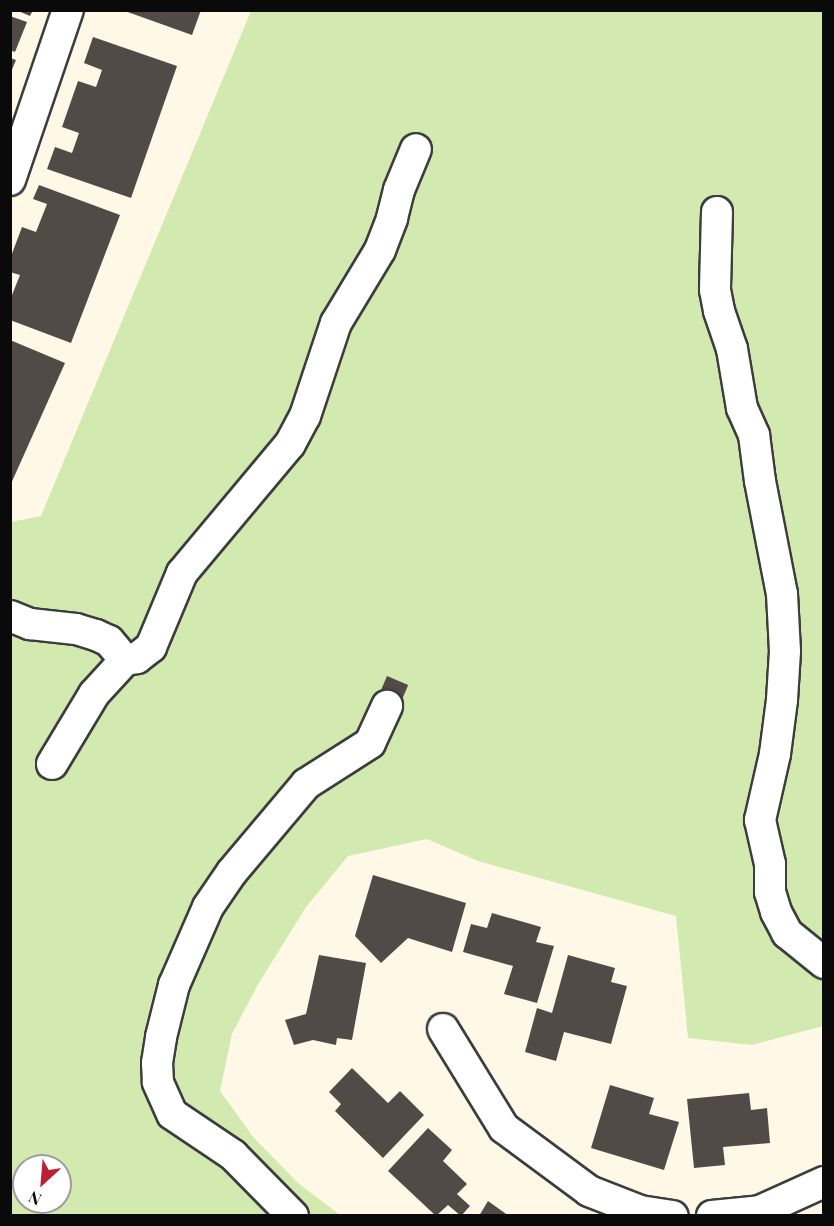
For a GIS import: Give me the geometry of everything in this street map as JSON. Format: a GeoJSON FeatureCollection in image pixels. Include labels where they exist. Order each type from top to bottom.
{"type":"FeatureCollection","features":[{"type":"Feature","properties":{"kind":"street"},"geometry":{"type":"LineString","coordinates":[[10,180],[68,10]]}},
{"type":"Feature","properties":{"kind":"street"},"geometry":{"type":"LineString","coordinates":[[52,764],[94,694],[125,660],[137,658],[151,647],[182,573],[290,444],[305,416],[336,323],[380,250],[399,190],[416,149]]}},
{"type":"Feature","properties":{"kind":"street"},"geometry":{"type":"LineString","coordinates":[[717,212],[715,290],[719,311],[732,349],[742,408],[754,435],[760,481],[782,594],[785,651],[782,700],[775,754],[760,820],[770,864],[770,892],[776,912],[787,933],[824,963]]}},
{"type":"Feature","properties":{"kind":"street"},"geometry":{"type":"LineString","coordinates":[[10,616],[30,624],[76,629],[96,635],[108,641],[125,660]]}},
{"type":"Feature","properties":{"kind":"street"},"geometry":{"type":"LineString","coordinates":[[293,1215],[233,1155],[172,1113],[158,1083],[157,1063],[161,1037],[171,996],[208,907],[226,881],[306,784],[370,743],[387,706]]}},
{"type":"Feature","properties":{"kind":"street"},"geometry":{"type":"LineString","coordinates":[[444,1029],[504,1128],[589,1191],[640,1211],[673,1215]]}},
{"type":"Feature","properties":{"kind":"street"},"geometry":{"type":"LineString","coordinates":[[712,1215],[760,1210],[824,1182]]}},
{"type":"Feature","properties":{"kind":"green space"},"geometry":{"type":"Polygon","coordinates":[[[251,11],[823,11],[823,1026],[752,1045],[688,1038],[676,916],[478,861],[427,839],[348,856],[306,907],[257,986],[232,1034],[220,1091],[254,1138],[299,1184],[340,1215],[11,1216],[11,522],[41,516],[251,11]]]}},
{"type":"Feature","properties":{"kind":"building"},"geometry":{"type":"Polygon","coordinates":[[[16,10],[33,10],[30,16],[16,10]]]}},
{"type":"Feature","properties":{"kind":"building"},"geometry":{"type":"Polygon","coordinates":[[[122,10],[201,10],[192,35],[122,10]]]}},
{"type":"Feature","properties":{"kind":"building"},"geometry":{"type":"Polygon","coordinates":[[[10,16],[27,22],[15,52],[10,50],[10,16]]]}},
{"type":"Feature","properties":{"kind":"building"},"geometry":{"type":"Polygon","coordinates":[[[93,37],[177,66],[131,198],[47,169],[55,147],[72,153],[79,133],[62,127],[78,81],[96,87],[102,70],[84,63],[93,37]]]}},
{"type":"Feature","properties":{"kind":"building"},"geometry":{"type":"Polygon","coordinates":[[[10,58],[16,60],[11,72],[10,72],[10,58]]]}},
{"type":"Feature","properties":{"kind":"building"},"geometry":{"type":"Polygon","coordinates":[[[39,185],[120,215],[71,343],[10,320],[10,300],[20,275],[10,272],[10,259],[22,227],[36,232],[47,204],[33,199],[39,185]]]}},
{"type":"Feature","properties":{"kind":"building"},"geometry":{"type":"Polygon","coordinates":[[[10,340],[65,363],[10,486],[10,340]]]}},
{"type":"Feature","properties":{"kind":"building"},"geometry":{"type":"Polygon","coordinates":[[[387,676],[408,685],[398,708],[377,699],[387,676]]]}},
{"type":"Feature","properties":{"kind":"building"},"geometry":{"type":"Polygon","coordinates":[[[373,875],[466,903],[452,952],[408,938],[381,963],[355,936],[373,875]]]}},
{"type":"Feature","properties":{"kind":"building"},"geometry":{"type":"Polygon","coordinates":[[[492,913],[541,927],[536,942],[554,946],[537,1003],[504,994],[513,966],[463,952],[471,924],[487,928],[492,913]]]}},
{"type":"Feature","properties":{"kind":"building"},"geometry":{"type":"Polygon","coordinates":[[[319,955],[366,963],[352,1040],[337,1038],[336,1045],[313,1040],[294,1045],[285,1020],[306,1014],[319,955]]]}},
{"type":"Feature","properties":{"kind":"building"},"geometry":{"type":"Polygon","coordinates":[[[568,955],[615,968],[611,982],[627,986],[611,1044],[564,1032],[556,1061],[525,1052],[537,1008],[552,1013],[568,955]]]}},
{"type":"Feature","properties":{"kind":"building"},"geometry":{"type":"Polygon","coordinates":[[[352,1068],[388,1103],[400,1091],[424,1115],[383,1158],[335,1111],[341,1104],[329,1092],[352,1068]]]}},
{"type":"Feature","properties":{"kind":"building"},"geometry":{"type":"Polygon","coordinates":[[[610,1085],[654,1098],[649,1114],[679,1122],[664,1170],[591,1148],[610,1085]]]}},
{"type":"Feature","properties":{"kind":"building"},"geometry":{"type":"Polygon","coordinates":[[[749,1093],[751,1110],[767,1108],[770,1143],[723,1147],[725,1165],[694,1168],[687,1099],[749,1093]]]}},
{"type":"Feature","properties":{"kind":"building"},"geometry":{"type":"Polygon","coordinates":[[[428,1128],[452,1150],[443,1161],[467,1184],[457,1194],[470,1206],[461,1216],[448,1205],[436,1216],[388,1171],[428,1128]]]}},
{"type":"Feature","properties":{"kind":"building"},"geometry":{"type":"Polygon","coordinates":[[[488,1201],[509,1216],[479,1216],[488,1201]]]}}]}
